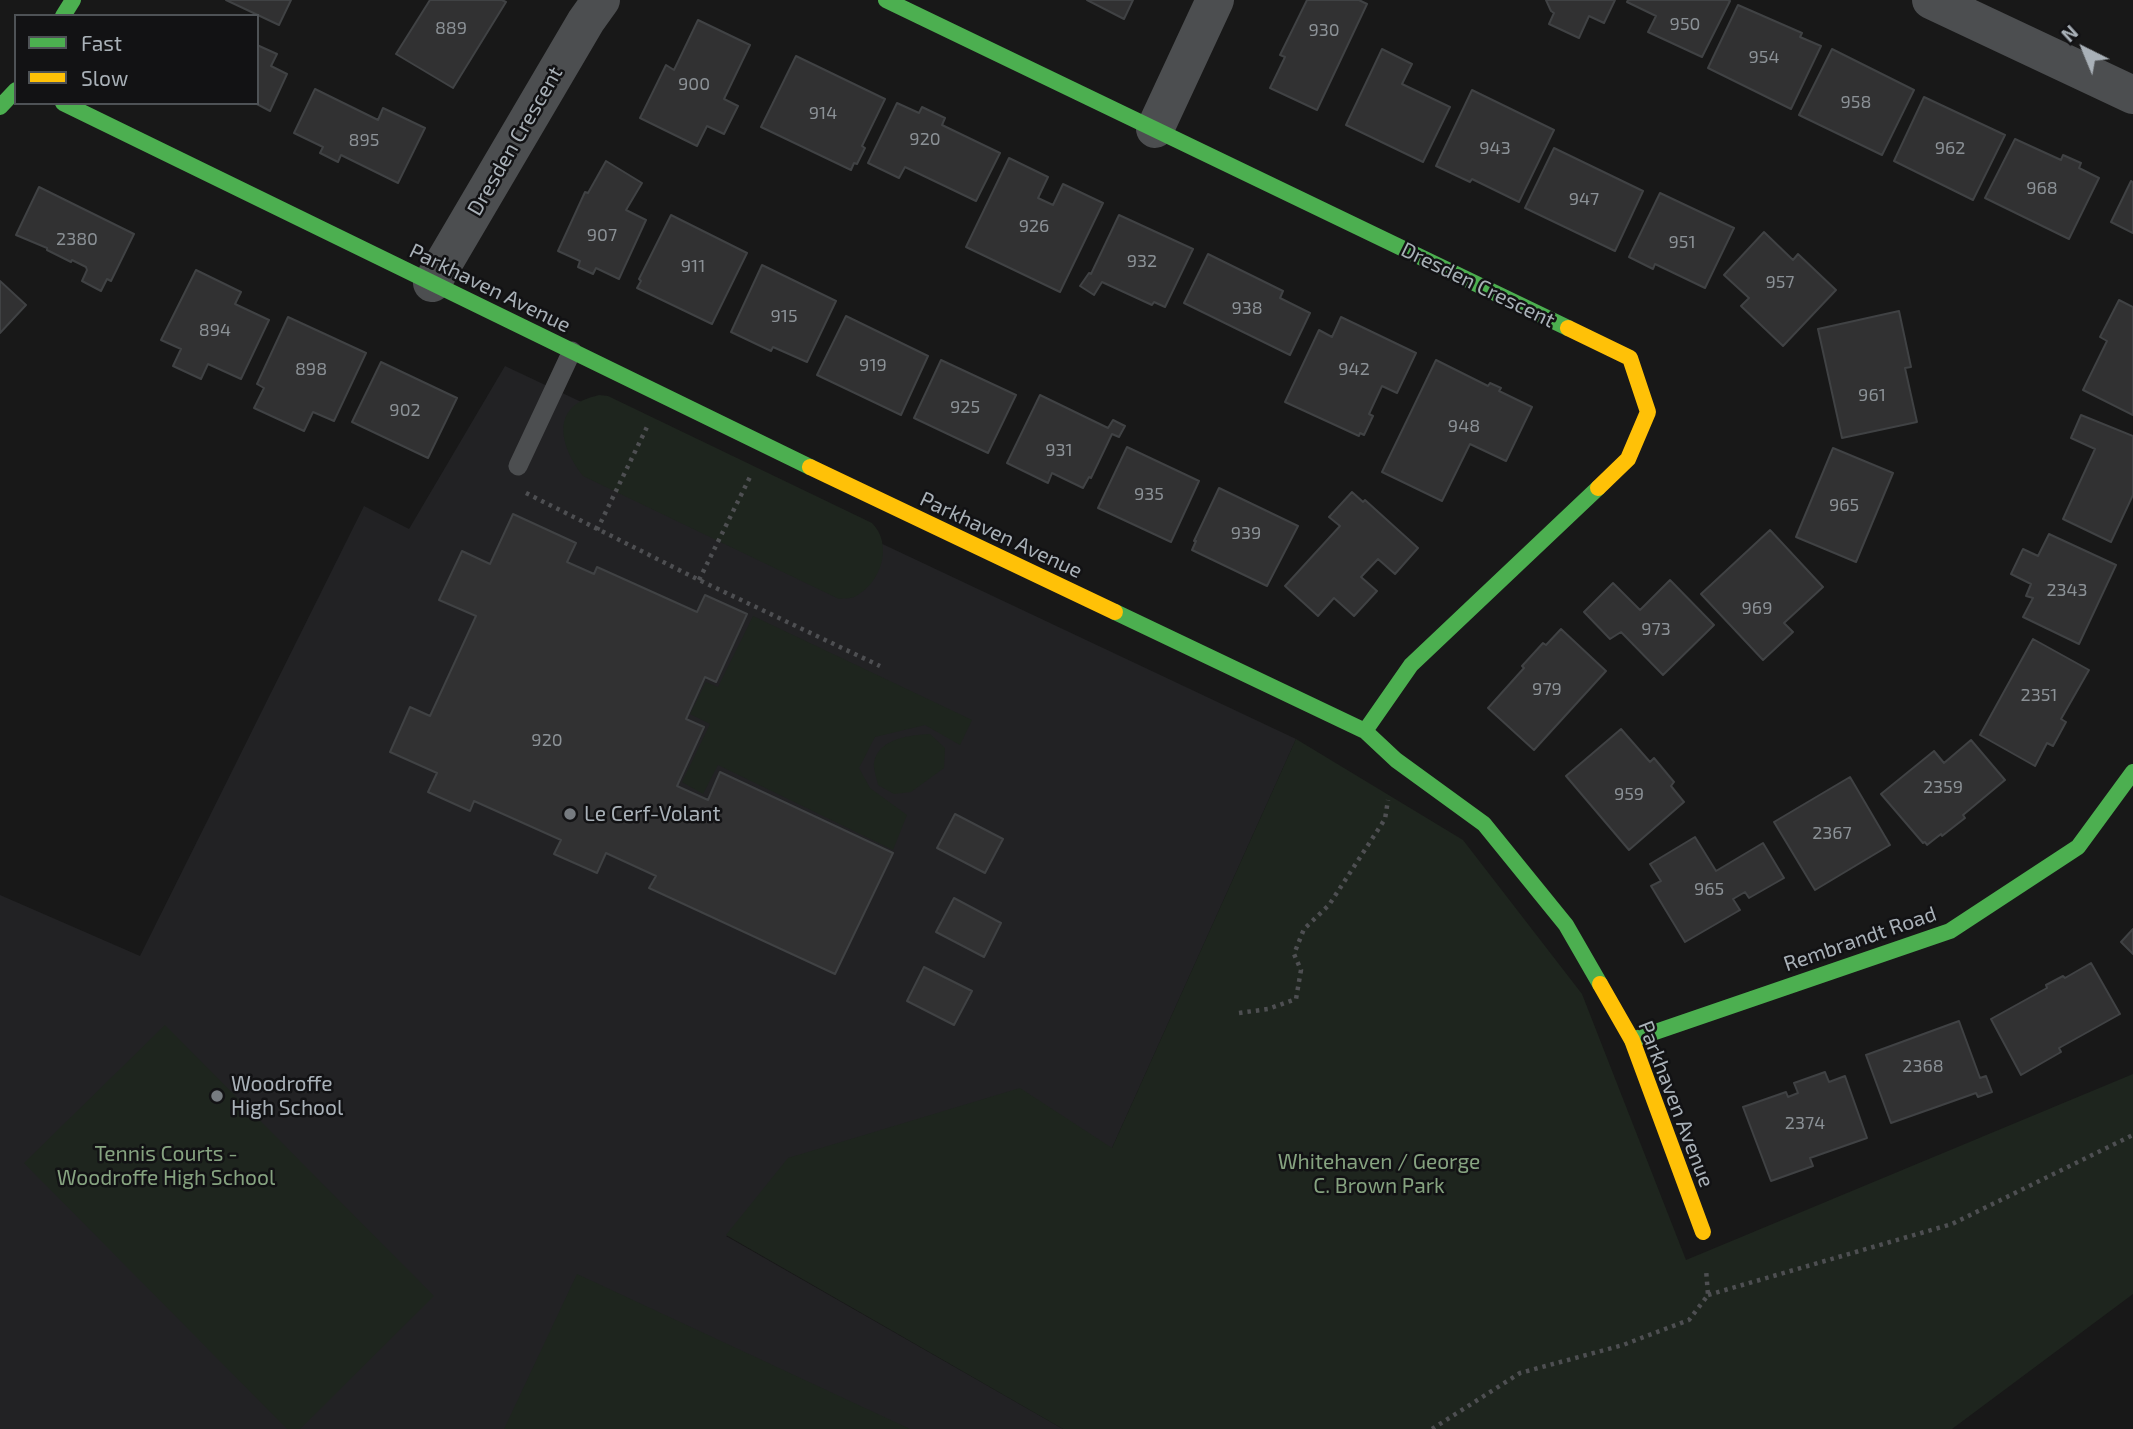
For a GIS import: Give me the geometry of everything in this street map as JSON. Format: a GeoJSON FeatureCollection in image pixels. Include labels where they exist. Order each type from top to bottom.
{"type":"FeatureCollection","features":[{"type":"Feature","properties":{"kind":"street","name":"Dresden Crescent"},"geometry":{"type":"LineString","coordinates":[[432,283],[586,21],[601,0]]}},
{"type":"Feature","properties":{"kind":"street","name":"Dresden Crescent"},"geometry":{"type":"LineString","coordinates":[[886,0],[1630,358],[1648,412],[1628,458],[1411,665],[1365,731]]}},
{"type":"Feature","properties":{"kind":"street"},"geometry":{"type":"LineString","coordinates":[[1155,129],[1215,0]]}},
{"type":"Feature","properties":{"kind":"street"},"geometry":{"type":"LineString","coordinates":[[1931,0],[2133,95]]}},
{"type":"Feature","properties":{"kind":"street"},"geometry":{"type":"LineString","coordinates":[[0,107],[14,92]]}},
{"type":"Feature","properties":{"kind":"street","name":"Parkhaven Avenue"},"geometry":{"type":"LineString","coordinates":[[67,105],[662,395],[1365,731],[1396,760],[1484,824],[1566,925],[1632,1040],[1703,1232]]}},
{"type":"Feature","properties":{"kind":"street","name":"Rembrandt Road"},"geometry":{"type":"LineString","coordinates":[[1632,1040],[1950,931],[2078,847],[2133,772]]}},
{"type":"Feature","properties":{"kind":"lane"},"geometry":{"type":"LineString","coordinates":[[518,466],[572,351]]}},
{"type":"Feature","properties":{"kind":"path"},"geometry":{"type":"LineString","coordinates":[[597,530],[662,395]]}},
{"type":"Feature","properties":{"kind":"path"},"geometry":{"type":"LineString","coordinates":[[699,580],[766,445]]}},
{"type":"Feature","properties":{"kind":"path"},"geometry":{"type":"LineString","coordinates":[[515,488],[880,666]]}},
{"type":"Feature","properties":{"kind":"path"},"geometry":{"type":"LineString","coordinates":[[1239,1013],[1268,1009],[1296,999],[1301,970],[1294,954],[1304,929],[1329,905],[1385,819],[1396,760]]}},
{"type":"Feature","properties":{"kind":"path"},"geometry":{"type":"LineString","coordinates":[[1432,1429],[1520,1373],[1623,1345],[1689,1320],[1708,1295],[1952,1224],[2133,1135]]}},
{"type":"Feature","properties":{"kind":"path"},"geometry":{"type":"LineString","coordinates":[[1703,1232],[1708,1295]]}},
{"type":"Feature","properties":{"kind":"shaded area"},"geometry":{"type":"Polygon","coordinates":[[[505,366],[1296,739],[1112,1148],[726,1236],[1063,1429],[0,1429],[0,895],[140,956],[364,506],[409,529],[505,366]]]}},
{"type":"Feature","properties":{"kind":"green space"},"geometry":{"type":"Polygon","coordinates":[[[599,395],[608,396],[872,523],[882,541],[883,552],[882,562],[872,582],[854,597],[839,599],[583,476],[569,453],[563,426],[573,407],[583,400],[599,395]]]}},
{"type":"Feature","properties":{"kind":"green space"},"geometry":{"type":"Polygon","coordinates":[[[753,616],[972,720],[960,745],[925,725],[875,737],[859,768],[870,788],[907,815],[893,850],[718,765],[703,794],[682,782],[710,724],[690,714],[706,682],[718,687],[753,616]]]}},
{"type":"Feature","properties":{"kind":"green space"},"geometry":{"type":"Polygon","coordinates":[[[930,734],[945,748],[944,768],[911,792],[894,794],[878,785],[874,763],[882,748],[896,740],[930,734]]]}},
{"type":"Feature","properties":{"kind":"green space","name":"Whitehaven / George C. Brown Park"},"geometry":{"type":"Polygon","coordinates":[[[1296,739],[1463,840],[1582,994],[1686,1260],[2133,1074],[2133,1294],[1952,1429],[1063,1429],[726,1235],[788,1158],[1020,1088],[1112,1148],[1296,739]]]}},
{"type":"Feature","properties":{"kind":"green space","name":"Tennis Courts - Woodroffe High School"},"geometry":{"type":"Polygon","coordinates":[[[165,1025],[434,1296],[300,1429],[287,1429],[24,1163],[165,1025]]]}},
{"type":"Feature","properties":{"kind":"green space"},"geometry":{"type":"Polygon","coordinates":[[[577,1274],[910,1429],[504,1429],[577,1274]]]}},
{"type":"Feature","properties":{"kind":"building"},"geometry":{"type":"Polygon","coordinates":[[[226,0],[291,0],[279,25],[226,0]]]}},
{"type":"Feature","properties":{"kind":"building"},"geometry":{"type":"Polygon","coordinates":[[[430,0],[506,2],[453,88],[396,54],[430,0]]]}},
{"type":"Feature","properties":{"kind":"building"},"geometry":{"type":"Polygon","coordinates":[[[1087,0],[1133,0],[1124,19],[1087,0]]]}},
{"type":"Feature","properties":{"kind":"building"},"geometry":{"type":"Polygon","coordinates":[[[1307,0],[1359,0],[1367,4],[1317,110],[1270,88],[1285,57],[1280,55],[1307,0]]]}},
{"type":"Feature","properties":{"kind":"building"},"geometry":{"type":"Polygon","coordinates":[[[1546,0],[1615,0],[1604,23],[1589,16],[1579,38],[1549,24],[1554,13],[1546,0]]]}},
{"type":"Feature","properties":{"kind":"building"},"geometry":{"type":"Polygon","coordinates":[[[1730,1],[1702,57],[1648,32],[1656,16],[1627,2],[1730,1]]]}},
{"type":"Feature","properties":{"kind":"building"},"geometry":{"type":"Polygon","coordinates":[[[1738,5],[1802,33],[1800,37],[1821,46],[1791,109],[1708,68],[1738,5]]]}},
{"type":"Feature","properties":{"kind":"building"},"geometry":{"type":"Polygon","coordinates":[[[698,20],[750,45],[724,99],[738,106],[724,134],[707,126],[697,146],[640,118],[666,65],[674,70],[698,20]]]}},
{"type":"Feature","properties":{"kind":"building"},"geometry":{"type":"Polygon","coordinates":[[[259,46],[277,54],[271,66],[287,74],[270,111],[259,105],[259,46]]]}},
{"type":"Feature","properties":{"kind":"building"},"geometry":{"type":"Polygon","coordinates":[[[1382,49],[1412,64],[1402,84],[1450,107],[1423,162],[1346,125],[1382,49]]]}},
{"type":"Feature","properties":{"kind":"building"},"geometry":{"type":"Polygon","coordinates":[[[1832,49],[1914,90],[1882,155],[1799,115],[1832,49]]]}},
{"type":"Feature","properties":{"kind":"building"},"geometry":{"type":"Polygon","coordinates":[[[796,56],[885,99],[862,146],[865,148],[851,170],[761,127],[796,56]]]}},
{"type":"Feature","properties":{"kind":"building"},"geometry":{"type":"Polygon","coordinates":[[[315,89],[378,120],[383,108],[425,128],[398,183],[341,155],[338,162],[320,153],[323,147],[294,133],[315,89]]]}},
{"type":"Feature","properties":{"kind":"building"},"geometry":{"type":"Polygon","coordinates":[[[1472,90],[1554,130],[1519,202],[1472,179],[1470,182],[1436,166],[1472,90]]]}},
{"type":"Feature","properties":{"kind":"building"},"geometry":{"type":"Polygon","coordinates":[[[1924,97],[2005,135],[1973,200],[1894,161],[1924,97]]]}},
{"type":"Feature","properties":{"kind":"building"},"geometry":{"type":"Polygon","coordinates":[[[897,103],[919,113],[922,107],[945,118],[942,125],[1000,153],[976,201],[905,167],[899,178],[868,163],[897,103]]]}},
{"type":"Feature","properties":{"kind":"building"},"geometry":{"type":"Polygon","coordinates":[[[2015,139],[2061,160],[2063,155],[2081,163],[2079,168],[2099,178],[2069,239],[1985,198],[2015,139]]]}},
{"type":"Feature","properties":{"kind":"building"},"geometry":{"type":"Polygon","coordinates":[[[1554,148],[1643,191],[1615,251],[1525,208],[1554,148]]]}},
{"type":"Feature","properties":{"kind":"building"},"geometry":{"type":"Polygon","coordinates":[[[1009,158],[1048,177],[1038,198],[1053,205],[1063,184],[1103,203],[1060,292],[966,247],[1009,158]]]}},
{"type":"Feature","properties":{"kind":"building"},"geometry":{"type":"Polygon","coordinates":[[[606,161],[642,183],[626,210],[646,220],[619,279],[596,268],[593,274],[578,267],[580,261],[558,251],[585,192],[588,193],[606,161]]]}},
{"type":"Feature","properties":{"kind":"building"},"geometry":{"type":"Polygon","coordinates":[[[2131,181],[2133,182],[2133,233],[2111,222],[2131,181]]]}},
{"type":"Feature","properties":{"kind":"building"},"geometry":{"type":"Polygon","coordinates":[[[39,187],[134,234],[111,281],[107,279],[101,291],[82,281],[86,267],[16,235],[39,187]]]}},
{"type":"Feature","properties":{"kind":"building"},"geometry":{"type":"Polygon","coordinates":[[[1660,193],[1734,228],[1705,288],[1655,264],[1653,269],[1629,257],[1660,193]]]}},
{"type":"Feature","properties":{"kind":"building"},"geometry":{"type":"Polygon","coordinates":[[[671,215],[747,253],[712,324],[637,288],[671,215]]]}},
{"type":"Feature","properties":{"kind":"building"},"geometry":{"type":"Polygon","coordinates":[[[1119,215],[1193,249],[1165,307],[1154,302],[1152,305],[1102,282],[1094,295],[1080,286],[1089,273],[1091,274],[1119,215]]]}},
{"type":"Feature","properties":{"kind":"building"},"geometry":{"type":"Polygon","coordinates":[[[1764,232],[1793,260],[1798,254],[1836,290],[1783,346],[1741,306],[1749,298],[1724,275],[1764,232]]]}},
{"type":"Feature","properties":{"kind":"building"},"geometry":{"type":"Polygon","coordinates":[[[1208,254],[1283,291],[1280,298],[1310,313],[1290,355],[1184,303],[1208,254]]]}},
{"type":"Feature","properties":{"kind":"building"},"geometry":{"type":"Polygon","coordinates":[[[762,265],[836,301],[807,362],[773,347],[771,351],[731,332],[762,265]]]}},
{"type":"Feature","properties":{"kind":"building"},"geometry":{"type":"Polygon","coordinates":[[[196,270],[241,292],[235,304],[269,320],[241,379],[208,364],[201,379],[173,366],[181,349],[161,340],[196,270]]]}},
{"type":"Feature","properties":{"kind":"building"},"geometry":{"type":"Polygon","coordinates":[[[0,281],[26,305],[0,333],[0,281]]]}},
{"type":"Feature","properties":{"kind":"building"},"geometry":{"type":"Polygon","coordinates":[[[2119,300],[2133,307],[2133,415],[2083,390],[2107,341],[2100,337],[2119,300]]]}},
{"type":"Feature","properties":{"kind":"building"},"geometry":{"type":"Polygon","coordinates":[[[1899,311],[1911,367],[1905,368],[1917,422],[1842,438],[1818,329],[1899,311]]]}},
{"type":"Feature","properties":{"kind":"building"},"geometry":{"type":"Polygon","coordinates":[[[846,316],[928,356],[901,415],[817,375],[846,316]]]}},
{"type":"Feature","properties":{"kind":"building"},"geometry":{"type":"Polygon","coordinates":[[[288,317],[366,353],[334,421],[313,412],[304,431],[254,408],[264,388],[257,384],[288,317]]]}},
{"type":"Feature","properties":{"kind":"building"},"geometry":{"type":"Polygon","coordinates":[[[1341,317],[1416,353],[1397,393],[1382,386],[1369,414],[1373,416],[1364,435],[1360,433],[1359,436],[1285,402],[1319,330],[1332,337],[1341,317]]]}},
{"type":"Feature","properties":{"kind":"building"},"geometry":{"type":"Polygon","coordinates":[[[941,360],[1016,395],[988,453],[914,418],[941,360]]]}},
{"type":"Feature","properties":{"kind":"building"},"geometry":{"type":"Polygon","coordinates":[[[1436,360],[1488,386],[1490,383],[1501,388],[1499,391],[1532,407],[1506,461],[1470,444],[1442,501],[1382,472],[1436,360]]]}},
{"type":"Feature","properties":{"kind":"building"},"geometry":{"type":"Polygon","coordinates":[[[381,362],[457,398],[428,458],[352,422],[381,362]]]}},
{"type":"Feature","properties":{"kind":"building"},"geometry":{"type":"Polygon","coordinates":[[[1040,395],[1108,428],[1113,420],[1125,426],[1119,437],[1112,434],[1091,478],[1089,477],[1083,488],[1052,473],[1048,483],[1007,463],[1040,395]]]}},
{"type":"Feature","properties":{"kind":"building"},"geometry":{"type":"Polygon","coordinates":[[[2081,415],[2133,436],[2133,495],[2111,542],[2063,519],[2095,449],[2071,438],[2081,415]]]}},
{"type":"Feature","properties":{"kind":"building"},"geometry":{"type":"Polygon","coordinates":[[[1127,447],[1199,481],[1171,542],[1098,508],[1127,447]]]}},
{"type":"Feature","properties":{"kind":"building"},"geometry":{"type":"Polygon","coordinates":[[[1833,448],[1893,473],[1856,562],[1796,537],[1833,448]]]}},
{"type":"Feature","properties":{"kind":"building"},"geometry":{"type":"Polygon","coordinates":[[[1219,488],[1298,526],[1267,586],[1192,550],[1219,488]]]}},
{"type":"Feature","properties":{"kind":"building"},"geometry":{"type":"Polygon","coordinates":[[[1352,492],[1363,502],[1365,500],[1418,548],[1395,574],[1378,559],[1361,577],[1377,591],[1354,616],[1334,598],[1318,616],[1285,586],[1340,526],[1329,517],[1352,492]]]}},
{"type":"Feature","properties":{"kind":"building"},"geometry":{"type":"Polygon","coordinates":[[[513,514],[576,543],[567,562],[594,574],[597,567],[697,612],[705,595],[747,614],[716,682],[705,677],[686,719],[704,727],[677,786],[708,800],[720,772],[893,853],[835,974],[649,888],[656,876],[606,853],[597,873],[554,854],[561,840],[474,801],[470,811],[428,792],[437,773],[390,752],[410,707],[430,716],[476,616],[439,600],[462,551],[490,564],[513,514]]]}},
{"type":"Feature","properties":{"kind":"building"},"geometry":{"type":"Polygon","coordinates":[[[1770,530],[1823,587],[1784,623],[1793,632],[1763,660],[1701,594],[1770,530]]]}},
{"type":"Feature","properties":{"kind":"building"},"geometry":{"type":"Polygon","coordinates":[[[2049,534],[2116,565],[2079,644],[2023,617],[2033,598],[2026,596],[2031,584],[2011,574],[2023,549],[2038,556],[2049,534]]]}},
{"type":"Feature","properties":{"kind":"building"},"geometry":{"type":"Polygon","coordinates":[[[1670,580],[1714,625],[1663,675],[1621,632],[1610,639],[1584,612],[1613,583],[1640,610],[1670,580]]]}},
{"type":"Feature","properties":{"kind":"building"},"geometry":{"type":"Polygon","coordinates":[[[1561,629],[1606,671],[1534,750],[1488,708],[1543,643],[1546,645],[1561,629]]]}},
{"type":"Feature","properties":{"kind":"building"},"geometry":{"type":"Polygon","coordinates":[[[2033,639],[2089,670],[2061,719],[2066,722],[2053,746],[2047,743],[2035,766],[1980,735],[2033,639]]]}},
{"type":"Feature","properties":{"kind":"building"},"geometry":{"type":"Polygon","coordinates":[[[1621,729],[1650,762],[1654,758],[1674,782],[1671,786],[1684,802],[1629,850],[1566,776],[1621,729]]]}},
{"type":"Feature","properties":{"kind":"building"},"geometry":{"type":"Polygon","coordinates":[[[1971,740],[2005,780],[1963,815],[1965,818],[1927,845],[1881,794],[1934,751],[1944,763],[1971,740]]]}},
{"type":"Feature","properties":{"kind":"building"},"geometry":{"type":"Polygon","coordinates":[[[1850,777],[1890,845],[1815,890],[1774,822],[1850,777]]]}},
{"type":"Feature","properties":{"kind":"building"},"geometry":{"type":"Polygon","coordinates":[[[955,814],[1003,839],[985,873],[937,848],[955,814]]]}},
{"type":"Feature","properties":{"kind":"building"},"geometry":{"type":"Polygon","coordinates":[[[1695,837],[1716,871],[1763,843],[1784,878],[1749,898],[1745,892],[1733,899],[1740,910],[1685,942],[1651,886],[1661,881],[1650,864],[1695,837]]]}},
{"type":"Feature","properties":{"kind":"building"},"geometry":{"type":"Polygon","coordinates":[[[954,898],[1001,923],[984,957],[936,932],[954,898]]]}},
{"type":"Feature","properties":{"kind":"building"},"geometry":{"type":"Polygon","coordinates":[[[2133,929],[2133,954],[2121,942],[2133,929]]]}},
{"type":"Feature","properties":{"kind":"building"},"geometry":{"type":"Polygon","coordinates":[[[2091,963],[2120,1014],[2059,1048],[2061,1052],[2021,1075],[1991,1019],[2047,988],[2046,985],[2091,963]]]}},
{"type":"Feature","properties":{"kind":"building"},"geometry":{"type":"Polygon","coordinates":[[[924,967],[972,991],[954,1025],[907,1001],[924,967]]]}},
{"type":"Feature","properties":{"kind":"building"},"geometry":{"type":"Polygon","coordinates":[[[1959,1021],[1980,1078],[1986,1076],[1992,1092],[1978,1097],[1976,1093],[1891,1123],[1866,1055],[1959,1021]]]}},
{"type":"Feature","properties":{"kind":"building"},"geometry":{"type":"Polygon","coordinates":[[[1825,1072],[1829,1082],[1845,1076],[1867,1138],[1810,1158],[1813,1166],[1771,1181],[1743,1107],[1786,1092],[1788,1097],[1798,1093],[1794,1083],[1825,1072]]]}},
{"type":"Feature","properties":{"kind":"traffic: fast"},"geometry":{"type":"LineString","coordinates":[[64,14],[73,0]]}},
{"type":"Feature","properties":{"kind":"traffic: fast"},"geometry":{"type":"LineString","coordinates":[[886,0],[1568,328]]}},
{"type":"Feature","properties":{"kind":"traffic: fast"},"geometry":{"type":"LineString","coordinates":[[0,107],[14,92]]}},
{"type":"Feature","properties":{"kind":"traffic: fast"},"geometry":{"type":"LineString","coordinates":[[67,105],[810,467]]}},
{"type":"Feature","properties":{"kind":"traffic: fast"},"geometry":{"type":"LineString","coordinates":[[1365,731],[1411,665],[1598,488]]}},
{"type":"Feature","properties":{"kind":"traffic: fast"},"geometry":{"type":"LineString","coordinates":[[1115,612],[1365,731],[1396,760],[1484,824],[1566,925],[1600,984]]}},
{"type":"Feature","properties":{"kind":"traffic: fast"},"geometry":{"type":"LineString","coordinates":[[1632,1040],[1950,931],[2078,847],[2133,772]]}},
{"type":"Feature","properties":{"kind":"traffic: slow"},"geometry":{"type":"LineString","coordinates":[[1568,328],[1630,358],[1648,412],[1628,459],[1598,488]]}},
{"type":"Feature","properties":{"kind":"traffic: slow"},"geometry":{"type":"LineString","coordinates":[[810,467],[1115,612]]}},
{"type":"Feature","properties":{"kind":"traffic: slow"},"geometry":{"type":"LineString","coordinates":[[1600,984],[1632,1040],[1703,1232]]}},
{"type":"Feature","properties":{"kind":"place","name":"Le Cerf-Volant"},"geometry":{"type":"Point","coordinates":[570,814]}},
{"type":"Feature","properties":{"kind":"place","name":"Woodroffe High School"},"geometry":{"type":"Point","coordinates":[217,1096]}}]}
